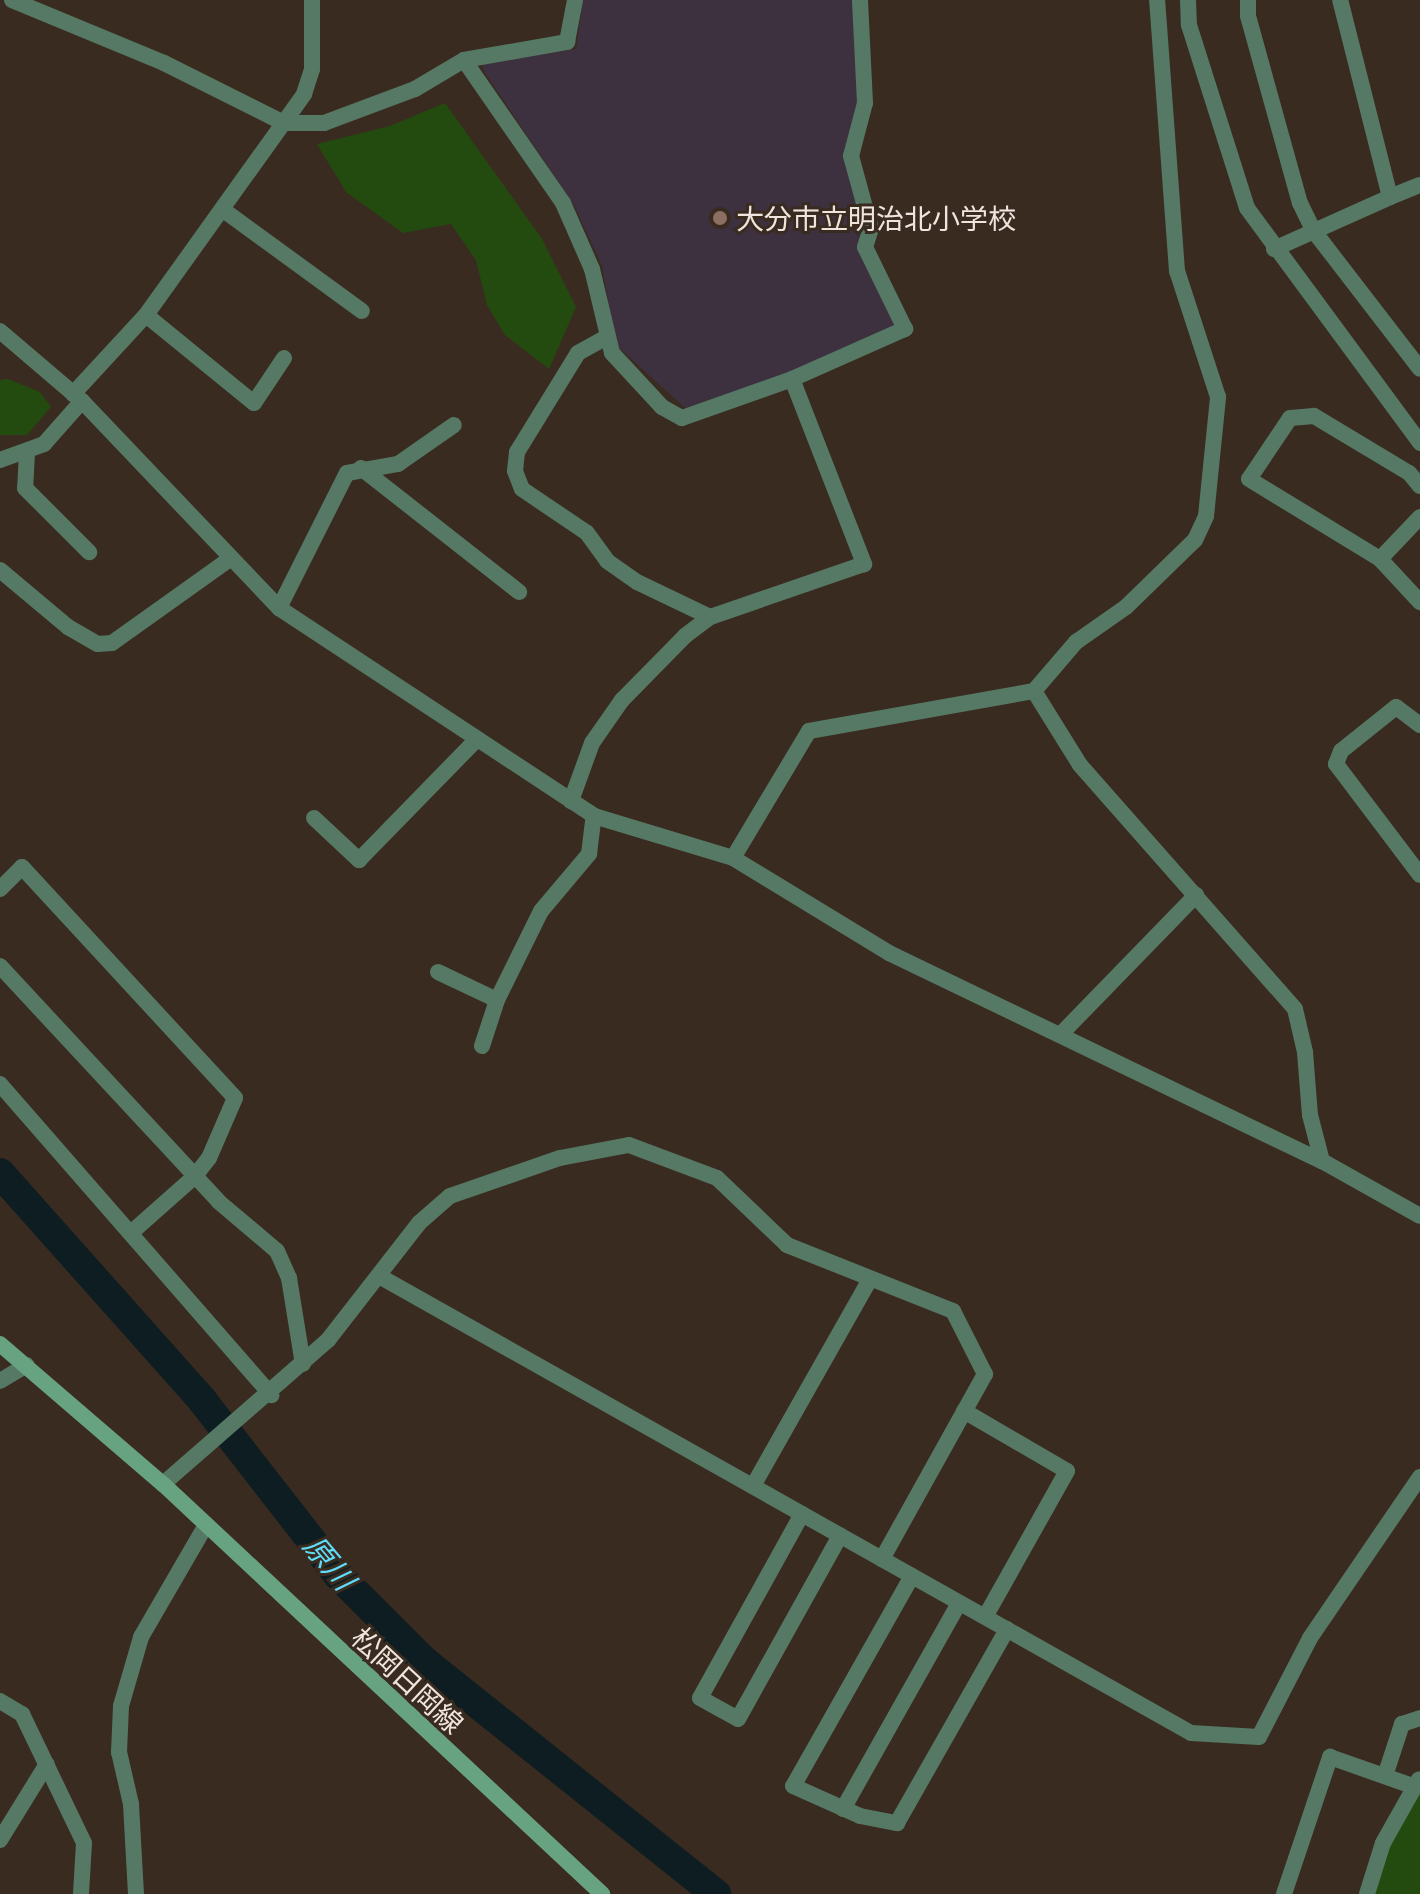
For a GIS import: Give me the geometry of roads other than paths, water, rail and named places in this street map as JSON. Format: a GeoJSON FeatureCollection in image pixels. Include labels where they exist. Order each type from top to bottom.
{"type":"FeatureCollection","features":[{"type":"Feature","properties":{"kind":"main road","name":"松岡日岡線"},"geometry":{"type":"LineString","coordinates":[[0,1344],[163,1484],[602,1894]]}},
{"type":"Feature","properties":{"kind":"street"},"geometry":{"type":"LineString","coordinates":[[12,0],[164,63],[284,123],[324,123],[359,113],[415,89],[464,60],[567,42],[575,0]]}},
{"type":"Feature","properties":{"kind":"street"},"geometry":{"type":"LineString","coordinates":[[0,460],[27,453],[44,444],[78,397],[146,315],[304,94],[312,69],[312,0]]}},
{"type":"Feature","properties":{"kind":"street"},"geometry":{"type":"LineString","coordinates":[[464,60],[563,203],[592,269],[605,338],[662,407],[682,418],[792,379],[905,329],[865,247],[871,229],[851,156],[865,103],[860,0]]}},
{"type":"Feature","properties":{"kind":"street"},"geometry":{"type":"LineString","coordinates":[[733,858],[809,731],[1034,691],[1076,642],[1126,607],[1195,540],[1206,516],[1218,397],[1177,271],[1157,0]]}},
{"type":"Feature","properties":{"kind":"street"},"geometry":{"type":"LineString","coordinates":[[1188,0],[1189,25],[1247,208],[1274,249],[1420,443]]}},
{"type":"Feature","properties":{"kind":"street"},"geometry":{"type":"LineString","coordinates":[[1248,0],[1248,16],[1300,203],[1313,230],[1420,369]]}},
{"type":"Feature","properties":{"kind":"street"},"geometry":{"type":"LineString","coordinates":[[1340,0],[1390,197]]}},
{"type":"Feature","properties":{"kind":"street"},"geometry":{"type":"LineString","coordinates":[[1274,249],[1420,185]]}},
{"type":"Feature","properties":{"kind":"street"},"geometry":{"type":"LineString","coordinates":[[222,209],[362,311]]}},
{"type":"Feature","properties":{"kind":"street"},"geometry":{"type":"LineString","coordinates":[[146,315],[254,403],[284,358]]}},
{"type":"Feature","properties":{"kind":"street"},"geometry":{"type":"LineString","coordinates":[[0,331],[78,397],[279,608],[594,816],[733,858],[889,953],[1322,1161],[1420,1216]]}},
{"type":"Feature","properties":{"kind":"street"},"geometry":{"type":"LineString","coordinates":[[605,338],[578,353],[517,452],[515,471],[522,489],[587,533],[607,561],[637,582],[710,617]]}},
{"type":"Feature","properties":{"kind":"street"},"geometry":{"type":"LineString","coordinates":[[571,801],[592,743],[622,700],[710,617],[864,564],[792,379]]}},
{"type":"Feature","properties":{"kind":"street"},"geometry":{"type":"LineString","coordinates":[[1420,486],[1409,473],[1314,416],[1290,418],[1249,479],[1380,559],[1420,602]]}},
{"type":"Feature","properties":{"kind":"street"},"geometry":{"type":"LineString","coordinates":[[279,608],[347,473],[361,468],[398,464],[454,425]]}},
{"type":"Feature","properties":{"kind":"street"},"geometry":{"type":"LineString","coordinates":[[27,453],[25,488],[89,552]]}},
{"type":"Feature","properties":{"kind":"street"},"geometry":{"type":"LineString","coordinates":[[361,468],[519,592]]}},
{"type":"Feature","properties":{"kind":"street"},"geometry":{"type":"LineString","coordinates":[[1380,559],[1420,517]]}},
{"type":"Feature","properties":{"kind":"street"},"geometry":{"type":"LineString","coordinates":[[0,570],[68,627],[98,644],[112,643],[231,558]]}},
{"type":"Feature","properties":{"kind":"street"},"geometry":{"type":"LineString","coordinates":[[1034,691],[1080,765],[1295,1009],[1305,1052],[1310,1115],[1322,1161]]}},
{"type":"Feature","properties":{"kind":"street"},"geometry":{"type":"LineString","coordinates":[[1420,725],[1396,707],[1341,751],[1336,764],[1420,875]]}},
{"type":"Feature","properties":{"kind":"street"},"geometry":{"type":"LineString","coordinates":[[314,818],[359,860],[477,739]]}},
{"type":"Feature","properties":{"kind":"street"},"geometry":{"type":"LineString","coordinates":[[482,1046],[497,1000],[541,911],[589,854],[594,816]]}},
{"type":"Feature","properties":{"kind":"street"},"geometry":{"type":"LineString","coordinates":[[0,889],[22,867],[235,1098],[209,1158],[194,1177],[132,1232]]}},
{"type":"Feature","properties":{"kind":"street"},"geometry":{"type":"LineString","coordinates":[[1061,1034],[1196,895]]}},
{"type":"Feature","properties":{"kind":"street"},"geometry":{"type":"LineString","coordinates":[[0,966],[194,1177],[277,1251],[289,1278],[303,1364]]}},
{"type":"Feature","properties":{"kind":"street"},"geometry":{"type":"LineString","coordinates":[[438,972],[497,1000]]}},
{"type":"Feature","properties":{"kind":"street"},"geometry":{"type":"LineString","coordinates":[[0,1084],[271,1395]]}},
{"type":"Feature","properties":{"kind":"street"},"geometry":{"type":"LineString","coordinates":[[163,1484],[209,1441],[271,1395],[303,1364],[379,1276],[419,1223],[450,1196],[560,1158],[629,1145],[706,1172],[787,1245],[953,1311],[985,1374],[882,1559]]}},
{"type":"Feature","properties":{"kind":"street"},"geometry":{"type":"LineString","coordinates":[[379,1276],[1191,1733],[1259,1737],[1310,1638],[1420,1477]]}},
{"type":"Feature","properties":{"kind":"street"},"geometry":{"type":"LineString","coordinates":[[753,1486],[870,1279]]}},
{"type":"Feature","properties":{"kind":"street"},"geometry":{"type":"LineString","coordinates":[[0,1381],[27,1365]]}},
{"type":"Feature","properties":{"kind":"street"},"geometry":{"type":"LineString","coordinates":[[964,1411],[1067,1471],[985,1617]]}},
{"type":"Feature","properties":{"kind":"street"},"geometry":{"type":"LineString","coordinates":[[802,1514],[700,1698],[738,1719],[840,1536]]}},
{"type":"Feature","properties":{"kind":"street"},"geometry":{"type":"LineString","coordinates":[[136,1894],[131,1804],[119,1752],[121,1706],[141,1637],[206,1525]]}},
{"type":"Feature","properties":{"kind":"street"},"geometry":{"type":"LineString","coordinates":[[912,1576],[793,1786],[843,1809],[897,1823],[1007,1629]]}},
{"type":"Feature","properties":{"kind":"street"},"geometry":{"type":"LineString","coordinates":[[843,1809],[959,1603]]}},
{"type":"Feature","properties":{"kind":"street"},"geometry":{"type":"LineString","coordinates":[[0,1701],[22,1714],[84,1843],[81,1894]]}},
{"type":"Feature","properties":{"kind":"street"},"geometry":{"type":"LineString","coordinates":[[1385,1776],[1402,1724],[1420,1718]]}},
{"type":"Feature","properties":{"kind":"street"},"geometry":{"type":"LineString","coordinates":[[1284,1894],[1330,1757],[1385,1776],[1418,1782],[1383,1843],[1367,1894]]}},
{"type":"Feature","properties":{"kind":"street"},"geometry":{"type":"LineString","coordinates":[[0,1840],[47,1764]]}},
{"type":"Feature","properties":{"kind":"waterway","name":"原川"},"geometry":{"type":"LineString","coordinates":[[0,1173],[202,1400],[338,1575],[424,1661],[716,1894]]}},
{"type":"Feature","properties":{"kind":"place","name":"大分市立明治北小学校"},"geometry":{"type":"Point","coordinates":[720,218]}}]}
